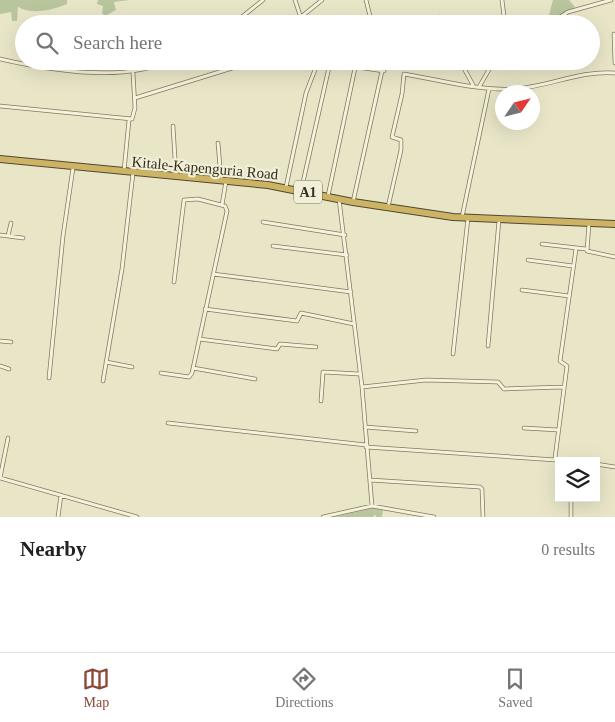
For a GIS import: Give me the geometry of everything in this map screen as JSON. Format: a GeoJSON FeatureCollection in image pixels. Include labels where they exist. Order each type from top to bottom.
{"type":"FeatureCollection","features":[{"type":"Feature","properties":{"kind":"highway","name":"Kitale-Kapenguria Road"},"geometry":{"type":"LineString","coordinates":[[0,160],[224,180],[286,188],[388,208],[465,218],[615,224]]}},
{"type":"Feature","properties":{"kind":"street"},"geometry":{"type":"LineString","coordinates":[[244,15],[263,0]]}},
{"type":"Feature","properties":{"kind":"street"},"geometry":{"type":"LineString","coordinates":[[295,0],[300,15]]}},
{"type":"Feature","properties":{"kind":"street"},"geometry":{"type":"LineString","coordinates":[[303,15],[322,0]]}},
{"type":"Feature","properties":{"kind":"street"},"geometry":{"type":"LineString","coordinates":[[366,0],[370,15]]}},
{"type":"Feature","properties":{"kind":"street"},"geometry":{"type":"LineString","coordinates":[[502,0],[504,15]]}},
{"type":"Feature","properties":{"kind":"street"},"geometry":{"type":"LineString","coordinates":[[563,15],[612,0]]}},
{"type":"Feature","properties":{"kind":"street"},"geometry":{"type":"LineString","coordinates":[[614,34],[615,62]]}},
{"type":"Feature","properties":{"kind":"street"},"geometry":{"type":"LineString","coordinates":[[0,59],[15,61]]}},
{"type":"Feature","properties":{"kind":"street"},"geometry":{"type":"LineString","coordinates":[[73,70],[86,72],[133,72],[139,70]]}},
{"type":"Feature","properties":{"kind":"street"},"geometry":{"type":"LineString","coordinates":[[134,98],[225,70]]}},
{"type":"Feature","properties":{"kind":"street"},"geometry":{"type":"LineString","coordinates":[[286,188],[297,127],[314,70]]}},
{"type":"Feature","properties":{"kind":"street"},"geometry":{"type":"LineString","coordinates":[[301,191],[329,70]]}},
{"type":"Feature","properties":{"kind":"street"},"geometry":{"type":"LineString","coordinates":[[328,196],[355,70]]}},
{"type":"Feature","properties":{"kind":"street"},"geometry":{"type":"LineString","coordinates":[[373,70],[384,70]]}},
{"type":"Feature","properties":{"kind":"street"},"geometry":{"type":"LineString","coordinates":[[465,70],[473,85]]}},
{"type":"Feature","properties":{"kind":"street"},"geometry":{"type":"LineString","coordinates":[[479,87],[490,70]]}},
{"type":"Feature","properties":{"kind":"street"},"geometry":{"type":"LineString","coordinates":[[353,202],[382,71]]}},
{"type":"Feature","properties":{"kind":"street"},"geometry":{"type":"LineString","coordinates":[[0,106],[129,120],[134,117],[133,72]]}},
{"type":"Feature","properties":{"kind":"street"},"geometry":{"type":"LineString","coordinates":[[388,208],[401,150],[401,140],[392,137],[402,94],[404,74],[488,89],[524,88],[592,72],[615,73]]}},
{"type":"Feature","properties":{"kind":"street"},"geometry":{"type":"LineString","coordinates":[[453,354],[465,218],[488,89]]}},
{"type":"Feature","properties":{"kind":"street"},"geometry":{"type":"LineString","coordinates":[[124,172],[129,120]]}},
{"type":"Feature","properties":{"kind":"street"},"geometry":{"type":"LineString","coordinates":[[172,126],[176,176]]}},
{"type":"Feature","properties":{"kind":"street"},"geometry":{"type":"LineString","coordinates":[[218,143],[224,180],[222,205]]}},
{"type":"Feature","properties":{"kind":"street"},"geometry":{"type":"LineString","coordinates":[[49,378],[63,236],[73,168]]}},
{"type":"Feature","properties":{"kind":"street"},"geometry":{"type":"LineString","coordinates":[[103,381],[122,269],[133,173]]}},
{"type":"Feature","properties":{"kind":"street"},"geometry":{"type":"LineString","coordinates":[[339,198],[362,387],[372,506]]}},
{"type":"Feature","properties":{"kind":"street"},"geometry":{"type":"LineString","coordinates":[[161,373],[189,377],[193,368],[227,207],[198,200],[184,200],[174,282]]}},
{"type":"Feature","properties":{"kind":"street"},"geometry":{"type":"LineString","coordinates":[[488,346],[499,219]]}},
{"type":"Feature","properties":{"kind":"street"},"geometry":{"type":"LineString","coordinates":[[263,222],[345,235]]}},
{"type":"Feature","properties":{"kind":"street"},"geometry":{"type":"LineString","coordinates":[[8,236],[11,223]]}},
{"type":"Feature","properties":{"kind":"street"},"geometry":{"type":"LineString","coordinates":[[586,249],[589,223]]}},
{"type":"Feature","properties":{"kind":"street"},"geometry":{"type":"LineString","coordinates":[[0,235],[23,238]]}},
{"type":"Feature","properties":{"kind":"street"},"geometry":{"type":"LineString","coordinates":[[542,244],[586,249],[589,253],[615,257]]}},
{"type":"Feature","properties":{"kind":"street"},"geometry":{"type":"LineString","coordinates":[[273,246],[347,255]]}},
{"type":"Feature","properties":{"kind":"street"},"geometry":{"type":"LineString","coordinates":[[555,457],[567,366],[560,361],[576,249]]}},
{"type":"Feature","properties":{"kind":"street"},"geometry":{"type":"LineString","coordinates":[[528,260],[573,266]]}},
{"type":"Feature","properties":{"kind":"street"},"geometry":{"type":"LineString","coordinates":[[213,274],[351,292]]}},
{"type":"Feature","properties":{"kind":"street"},"geometry":{"type":"LineString","coordinates":[[522,290],[569,296]]}},
{"type":"Feature","properties":{"kind":"street"},"geometry":{"type":"LineString","coordinates":[[205,309],[297,321],[301,313],[354,324]]}},
{"type":"Feature","properties":{"kind":"street"},"geometry":{"type":"LineString","coordinates":[[199,339],[277,350],[280,344],[316,347]]}},
{"type":"Feature","properties":{"kind":"street"},"geometry":{"type":"LineString","coordinates":[[0,341],[11,342]]}},
{"type":"Feature","properties":{"kind":"street"},"geometry":{"type":"LineString","coordinates":[[106,362],[132,367]]}},
{"type":"Feature","properties":{"kind":"street"},"geometry":{"type":"LineString","coordinates":[[0,366],[9,369]]}},
{"type":"Feature","properties":{"kind":"street"},"geometry":{"type":"LineString","coordinates":[[193,368],[255,379]]}},
{"type":"Feature","properties":{"kind":"street"},"geometry":{"type":"LineString","coordinates":[[321,401],[323,372],[359,374]]}},
{"type":"Feature","properties":{"kind":"street"},"geometry":{"type":"LineString","coordinates":[[362,387],[426,380],[498,382],[504,389],[563,387]]}},
{"type":"Feature","properties":{"kind":"street"},"geometry":{"type":"LineString","coordinates":[[168,423],[366,446],[393,451],[555,458]]}},
{"type":"Feature","properties":{"kind":"street"},"geometry":{"type":"LineString","coordinates":[[365,427],[416,432]]}},
{"type":"Feature","properties":{"kind":"street"},"geometry":{"type":"LineString","coordinates":[[524,428],[558,430]]}},
{"type":"Feature","properties":{"kind":"street"},"geometry":{"type":"LineString","coordinates":[[8,438],[0,478],[137,517]]}},
{"type":"Feature","properties":{"kind":"street"},"geometry":{"type":"LineString","coordinates":[[600,465],[615,467]]}},
{"type":"Feature","properties":{"kind":"street"},"geometry":{"type":"LineString","coordinates":[[370,480],[480,487],[482,489],[483,517]]}},
{"type":"Feature","properties":{"kind":"street"},"geometry":{"type":"LineString","coordinates":[[58,517],[60,495]]}},
{"type":"Feature","properties":{"kind":"street"},"geometry":{"type":"LineString","coordinates":[[570,517],[571,502]]}},
{"type":"Feature","properties":{"kind":"street"},"geometry":{"type":"LineString","coordinates":[[323,517],[372,506],[434,517]]}},
{"type":"Feature","properties":{"kind":"green space"},"geometry":{"type":"Polygon","coordinates":[[[0,0],[67,0],[67,4],[49,10],[30,11],[18,7],[15,21],[12,21],[11,12],[0,14],[0,0]]]}},
{"type":"Feature","properties":{"kind":"green space"},"geometry":{"type":"Polygon","coordinates":[[[98,0],[130,0],[114,2],[116,10],[107,15],[102,13],[103,6],[97,4],[98,0]]]}},
{"type":"Feature","properties":{"kind":"green space"},"geometry":{"type":"Polygon","coordinates":[[[553,0],[569,0],[575,7],[560,15],[549,15],[553,0]]]}},
{"type":"Feature","properties":{"kind":"green space"},"geometry":{"type":"Polygon","coordinates":[[[373,508],[383,510],[382,517],[376,517],[375,514],[373,517],[335,517],[373,508]]]}}]}
